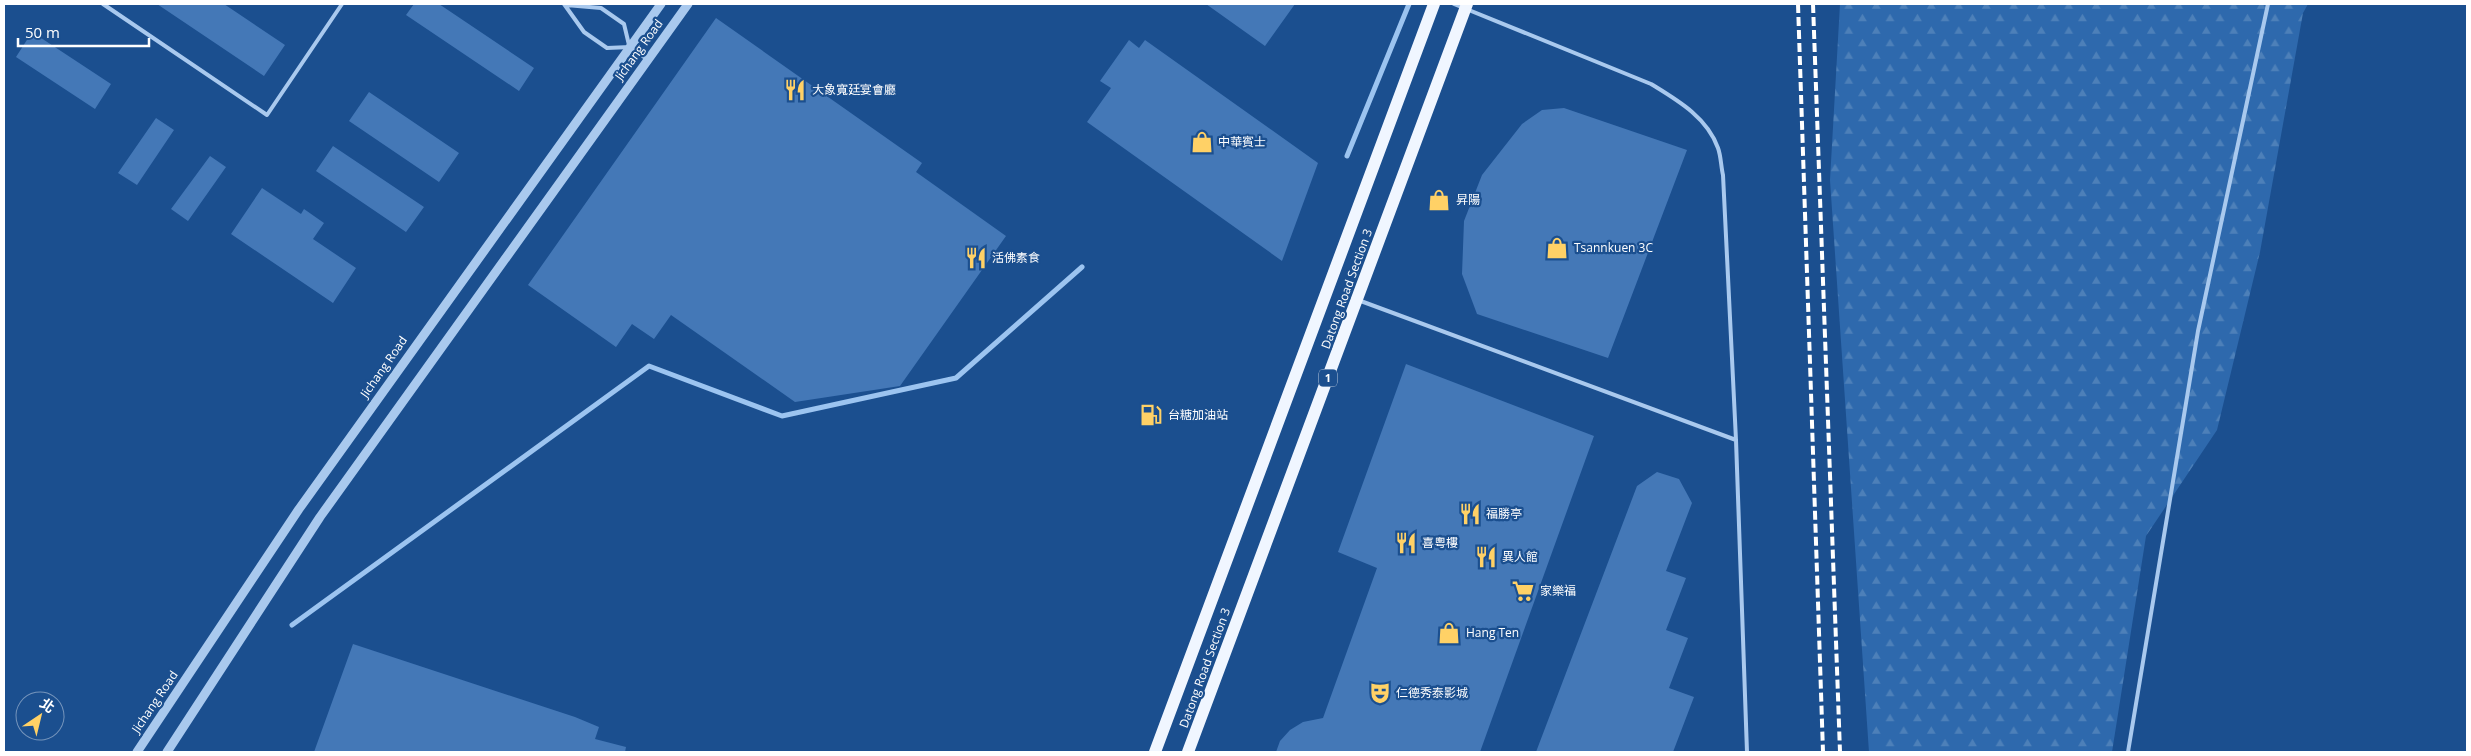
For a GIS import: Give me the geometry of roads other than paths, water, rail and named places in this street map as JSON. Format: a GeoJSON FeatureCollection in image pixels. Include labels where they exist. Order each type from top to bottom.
{"type":"FeatureCollection","features":[{"type":"Feature","properties":{"kind":"main road","name":"Datong Road Section 3"},"geometry":{"type":"LineString","coordinates":[[1155,752],[1434,4]]}},
{"type":"Feature","properties":{"kind":"main road","name":"Datong Road Section 3"},"geometry":{"type":"LineString","coordinates":[[1188,752],[1357,300],[1462,5]]}},
{"type":"Feature","properties":{"kind":"street","name":"Jichang Road"},"geometry":{"type":"LineString","coordinates":[[137,752],[304,501],[662,4]]}},
{"type":"Feature","properties":{"kind":"street","name":"Jichang Road"},"geometry":{"type":"LineString","coordinates":[[167,752],[320,517],[688,4]]}},
{"type":"Feature","properties":{"kind":"lane"},"geometry":{"type":"LineString","coordinates":[[103,4],[267,115],[342,4]]}},
{"type":"Feature","properties":{"kind":"lane"},"geometry":{"type":"LineString","coordinates":[[565,4],[584,32],[607,48],[630,47],[647,59]]}},
{"type":"Feature","properties":{"kind":"lane"},"geometry":{"type":"LineString","coordinates":[[565,4],[601,8],[624,24],[630,47]]}},
{"type":"Feature","properties":{"kind":"lane"},"geometry":{"type":"LineString","coordinates":[[2128,752],[2198,331],[2268,4]]}},
{"type":"Feature","properties":{"kind":"lane"},"geometry":{"type":"LineString","coordinates":[[1462,5],[1651,84],[1681,103],[1704,123],[1719,148],[1723,175],[1736,440],[1747,752]]}},
{"type":"Feature","properties":{"kind":"lane"},"geometry":{"type":"LineString","coordinates":[[1357,300],[1736,440]]}},
{"type":"Feature","properties":{"kind":"waterway"},"geometry":{"type":"LineString","coordinates":[[1347,156],[1409,4]]}},
{"type":"Feature","properties":{"kind":"waterway"},"geometry":{"type":"LineString","coordinates":[[292,625],[649,366],[782,416],[956,378],[1082,267]]}},
{"type":"Feature","properties":{"kind":"railway"},"geometry":{"type":"LineString","coordinates":[[1798,4],[1823,752]]}},
{"type":"Feature","properties":{"kind":"railway"},"geometry":{"type":"LineString","coordinates":[[1813,4],[1840,752]]}},
{"type":"Feature","properties":{"kind":"place","name":"大象寬廷宴會廳"},"geometry":{"type":"Point","coordinates":[795,90]}},
{"type":"Feature","properties":{"kind":"place","name":"中華賓士"},"geometry":{"type":"Point","coordinates":[1202,142]}},
{"type":"Feature","properties":{"kind":"place","name":"昇陽"},"geometry":{"type":"Point","coordinates":[1439,200]}},
{"type":"Feature","properties":{"kind":"place","name":"Tsannkuen 3C"},"geometry":{"type":"Point","coordinates":[1557,248]}},
{"type":"Feature","properties":{"kind":"place","name":"活佛素食"},"geometry":{"type":"Point","coordinates":[976,258]}},
{"type":"Feature","properties":{"kind":"place","name":"台糖加油站"},"geometry":{"type":"Point","coordinates":[1151,415]}},
{"type":"Feature","properties":{"kind":"place","name":"福勝亭"},"geometry":{"type":"Point","coordinates":[1470,514]}},
{"type":"Feature","properties":{"kind":"place","name":"喜粵樓"},"geometry":{"type":"Point","coordinates":[1406,543]}},
{"type":"Feature","properties":{"kind":"place","name":"異人館"},"geometry":{"type":"Point","coordinates":[1486,557]}},
{"type":"Feature","properties":{"kind":"place","name":"家樂福"},"geometry":{"type":"Point","coordinates":[1523,591]}},
{"type":"Feature","properties":{"kind":"place","name":"Hang Ten"},"geometry":{"type":"Point","coordinates":[1449,633]}},
{"type":"Feature","properties":{"kind":"place","name":"仁德秀泰影城"},"geometry":{"type":"Point","coordinates":[1380,693]}}]}
